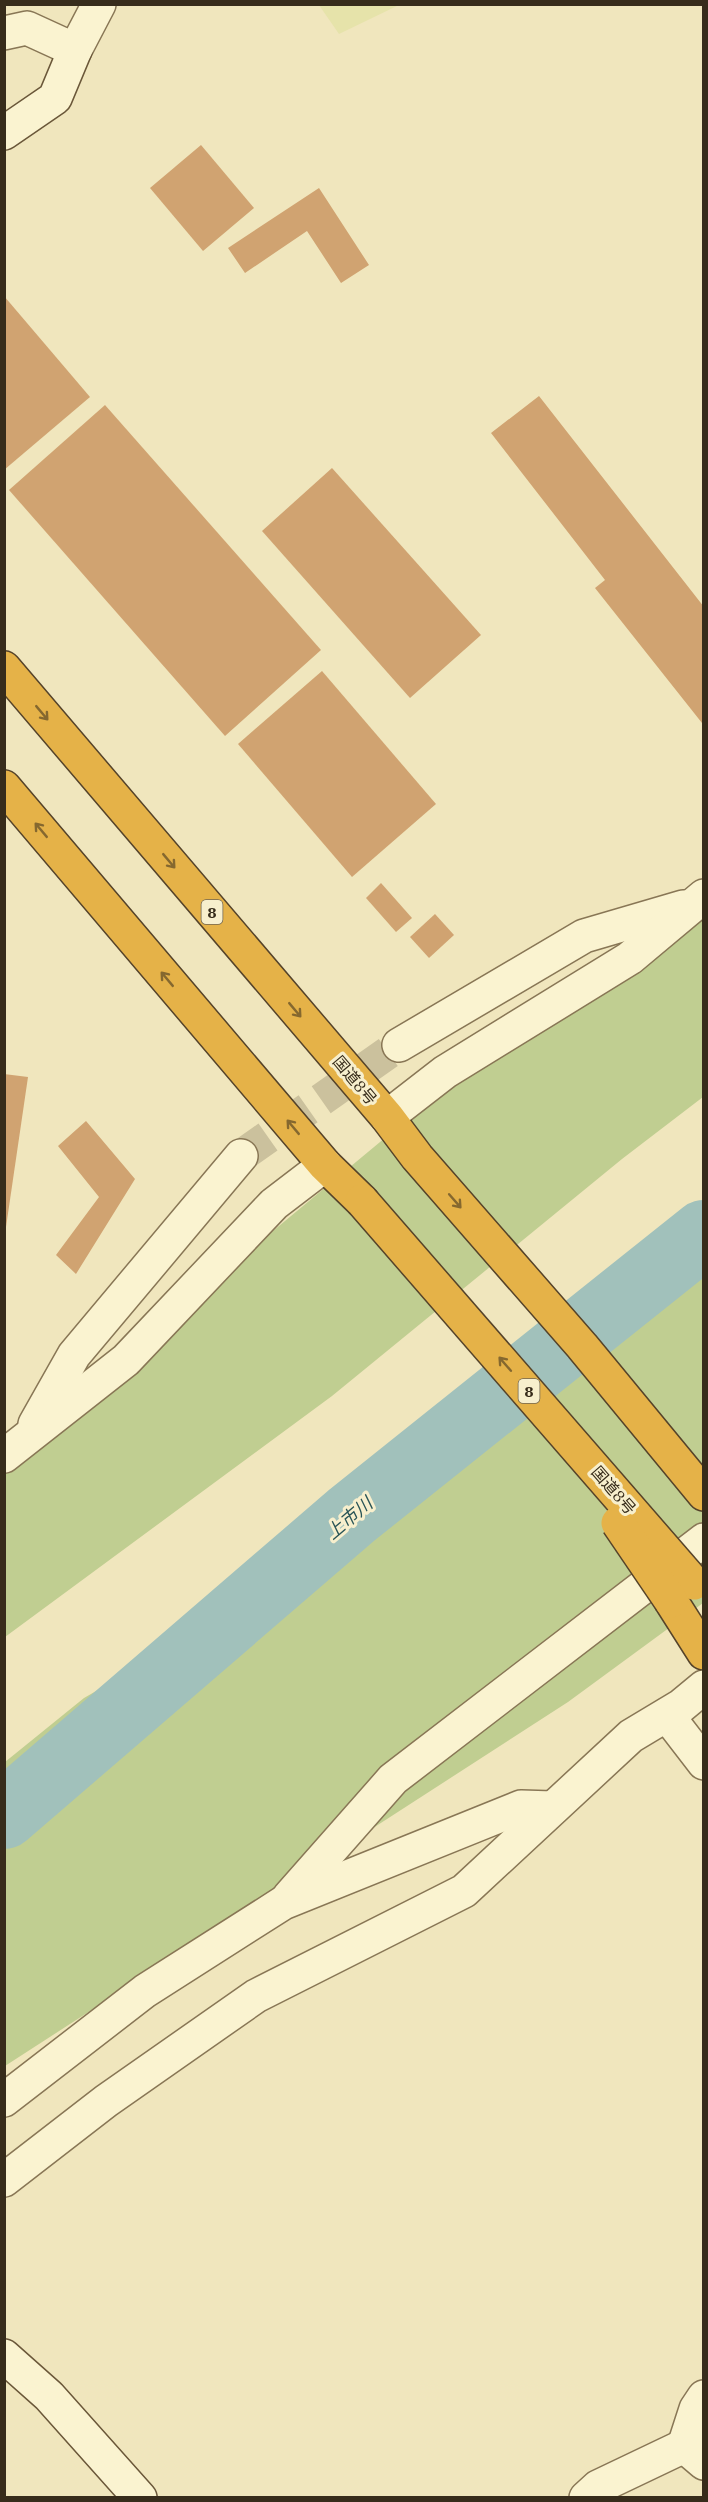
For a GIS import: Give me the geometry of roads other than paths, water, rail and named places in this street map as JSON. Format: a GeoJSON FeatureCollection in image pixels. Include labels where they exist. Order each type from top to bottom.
{"type":"FeatureCollection","features":[{"type":"Feature","properties":{"kind":"highway","name":"国道8号"},"geometry":{"type":"LineString","coordinates":[[4,668],[387,1117],[417,1157],[582,1347],[704,1494]]}},
{"type":"Feature","properties":{"kind":"highway","name":"8"},"geometry":{"type":"LineString","coordinates":[[4,787],[325,1165],[362,1201],[528,1390],[690,1593],[703,1652]]}},
{"type":"Feature","properties":{"kind":"highway","name":"8"},"geometry":{"type":"LineString","coordinates":[[582,1347],[704,1458]]}},
{"type":"Feature","properties":{"kind":"street"},"geometry":{"type":"LineString","coordinates":[[4,134],[55,98],[75,50],[99,4]]}},
{"type":"Feature","properties":{"kind":"street"},"geometry":{"type":"LineString","coordinates":[[4,33],[27,28],[75,50]]}},
{"type":"Feature","properties":{"kind":"street"},"geometry":{"type":"LineString","coordinates":[[387,1117],[445,1072],[630,958],[698,900]]}},
{"type":"Feature","properties":{"kind":"street"},"geometry":{"type":"LineString","coordinates":[[399,1045],[584,936],[698,900]]}},
{"type":"Feature","properties":{"kind":"street"},"geometry":{"type":"LineString","coordinates":[[16,1447],[74,1354],[241,1156]]}},
{"type":"Feature","properties":{"kind":"street"},"geometry":{"type":"LineString","coordinates":[[16,1447],[126,1360],[274,1204],[325,1165]]}},
{"type":"Feature","properties":{"kind":"street"},"geometry":{"type":"LineString","coordinates":[[283,1903],[393,1779],[704,1540]]}},
{"type":"Feature","properties":{"kind":"street"},"geometry":{"type":"LineString","coordinates":[[4,2180],[106,2101],[256,1996],[464,1891],[631,1736],[667,1715],[704,1687]]}},
{"type":"Feature","properties":{"kind":"street"},"geometry":{"type":"LineString","coordinates":[[667,1715],[704,1763]]}},
{"type":"Feature","properties":{"kind":"street"},"geometry":{"type":"LineString","coordinates":[[4,2100],[145,1991],[283,1903],[521,1807],[553,1808]]}},
{"type":"Feature","properties":{"kind":"street"},"geometry":{"type":"LineString","coordinates":[[4,2356],[49,2396],[140,2498]]}},
{"type":"Feature","properties":{"kind":"street"},"geometry":{"type":"LineString","coordinates":[[586,2498],[598,2487],[694,2455],[696,2409],[704,2397]]}},
{"type":"Feature","properties":{"kind":"waterway","name":"上市川"},"geometry":{"type":"LineString","coordinates":[[4,1815],[352,1515],[704,1234]]}},
{"type":"Feature","properties":{"kind":"tunnel"},"geometry":{"type":"LineString","coordinates":[[241,1156],[399,1045]]}}]}
